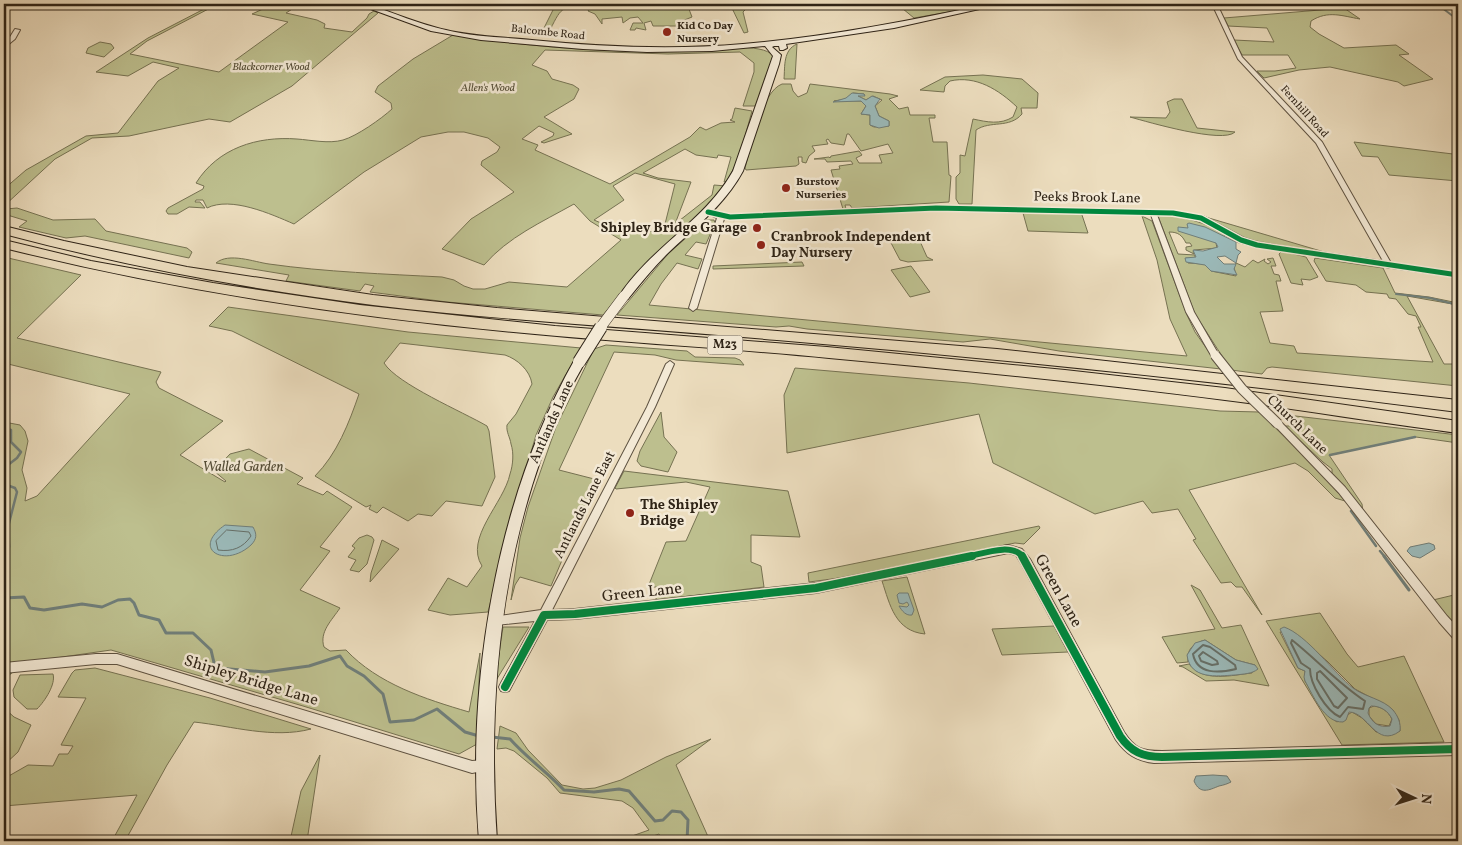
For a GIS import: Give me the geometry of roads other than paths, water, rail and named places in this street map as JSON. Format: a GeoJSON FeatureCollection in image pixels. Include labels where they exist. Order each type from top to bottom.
{"type":"FeatureCollection","features":[{"type":"Feature","properties":{"kind":"highway","name":"M23"},"geometry":{"type":"LineString","coordinates":[[4,230],[87,251],[186,270],[356,297],[494,313],[784,335],[1016,356],[1204,375],[1458,406]]}},
{"type":"Feature","properties":{"kind":"highway","name":"M23"},"geometry":{"type":"LineString","coordinates":[[4,244],[91,266],[213,288],[360,310],[555,331],[827,352],[1065,376],[1225,394],[1455,425]]}},
{"type":"Feature","properties":{"kind":"highway","name":"M23"},"geometry":{"type":"LineString","coordinates":[[1442,404],[1458,401]]}},
{"type":"Feature","properties":{"kind":"main road","name":"Balcombe Road"},"geometry":{"type":"LineString","coordinates":[[365,5],[380,6],[446,32],[572,47],[664,50],[773,45],[797,39],[894,26],[998,4]]}},
{"type":"Feature","properties":{"kind":"main road","name":"Balcombe Road"},"geometry":{"type":"LineString","coordinates":[[783,48],[797,39]]}},
{"type":"Feature","properties":{"kind":"main road"},"geometry":{"type":"LineString","coordinates":[[773,45],[778,50],[783,48]]}},
{"type":"Feature","properties":{"kind":"main road"},"geometry":{"type":"LineString","coordinates":[[773,45],[777,55],[775,64]]}},
{"type":"Feature","properties":{"kind":"main road","name":"Antlands Lane"},"geometry":{"type":"LineString","coordinates":[[488,841],[484,725],[489,664],[507,558],[525,487],[549,419],[579,362],[605,320],[660,255],[723,196],[738,171],[775,64],[783,48]]}},
{"type":"Feature","properties":{"kind":"street","name":"Fernhill Road"},"geometry":{"type":"LineString","coordinates":[[1214,4],[1240,58],[1319,142],[1389,266]]}},
{"type":"Feature","properties":{"kind":"street"},"geometry":{"type":"LineString","coordinates":[[4,46],[13,38],[17,30]]}},
{"type":"Feature","properties":{"kind":"street","name":"Peeks Brook Lane"},"geometry":{"type":"LineString","coordinates":[[708,212],[722,216],[936,208],[1153,212],[1197,217],[1216,225],[1239,239],[1257,246],[1458,275]]}},
{"type":"Feature","properties":{"kind":"street","name":"Church Lane"},"geometry":{"type":"LineString","coordinates":[[1153,212],[1190,312],[1215,355],[1242,389],[1342,490],[1438,614],[1458,635]]}},
{"type":"Feature","properties":{"kind":"street"},"geometry":{"type":"LineString","coordinates":[[693,308],[722,216]]}},
{"type":"Feature","properties":{"kind":"street","name":"Antlands Lane East"},"geometry":{"type":"LineString","coordinates":[[505,687],[651,406],[670,364]]}},
{"type":"Feature","properties":{"kind":"street","name":"Green Lane"},"geometry":{"type":"LineString","coordinates":[[544,615],[574,614],[816,588],[1008,549],[1018,552],[1026,562],[1120,736],[1134,754],[1181,756],[1458,749]]}},
{"type":"Feature","properties":{"kind":"street"},"geometry":{"type":"LineString","coordinates":[[496,620],[544,615]]}},
{"type":"Feature","properties":{"kind":"street","name":"Shipley Bridge Lane"},"geometry":{"type":"LineString","coordinates":[[4,668],[104,658],[117,659],[472,767],[484,766]]}},
{"type":"Feature","properties":{"kind":"water"},"geometry":{"type":"Polygon","coordinates":[[[852,93],[864,94],[865,96],[858,96],[866,100],[872,96],[880,99],[875,106],[879,116],[889,121],[889,126],[879,128],[870,125],[870,115],[861,114],[866,106],[861,101],[833,102],[846,98],[852,93]]]}},
{"type":"Feature","properties":{"kind":"water"},"geometry":{"type":"Polygon","coordinates":[[[1187,224],[1205,227],[1236,242],[1236,249],[1241,252],[1236,263],[1225,256],[1217,257],[1224,264],[1236,264],[1234,269],[1237,275],[1211,271],[1205,265],[1186,262],[1185,258],[1196,257],[1193,250],[1203,251],[1218,247],[1216,243],[1178,231],[1178,227],[1188,228],[1187,224]]]}},
{"type":"Feature","properties":{"kind":"water"},"geometry":{"type":"Polygon","coordinates":[[[225,525],[253,527],[256,534],[254,541],[241,552],[222,556],[215,553],[211,548],[211,542],[215,534],[225,525]]]}},
{"type":"Feature","properties":{"kind":"water"},"geometry":{"type":"Polygon","coordinates":[[[1429,543],[1434,545],[1435,549],[1420,558],[1412,556],[1407,551],[1410,547],[1429,543]]]}},
{"type":"Feature","properties":{"kind":"water"},"geometry":{"type":"Polygon","coordinates":[[[899,593],[908,593],[914,610],[912,615],[906,614],[899,606],[907,607],[909,605],[907,602],[899,603],[897,595],[899,593]]]}},
{"type":"Feature","properties":{"kind":"water"},"geometry":{"type":"Polygon","coordinates":[[[1284,627],[1302,638],[1353,688],[1389,706],[1398,717],[1400,731],[1385,736],[1378,733],[1356,714],[1349,712],[1346,720],[1343,722],[1330,718],[1320,707],[1305,681],[1305,671],[1298,668],[1280,629],[1284,627]],[[1375,706],[1369,708],[1368,713],[1372,720],[1379,725],[1390,726],[1392,719],[1384,709],[1375,706]]]}},
{"type":"Feature","properties":{"kind":"water"},"geometry":{"type":"Polygon","coordinates":[[[1205,640],[1236,660],[1255,665],[1258,669],[1247,674],[1213,676],[1199,673],[1189,663],[1187,655],[1195,643],[1205,640]]]}},
{"type":"Feature","properties":{"kind":"water"},"geometry":{"type":"Polygon","coordinates":[[[1196,776],[1227,776],[1231,782],[1212,789],[1202,790],[1194,781],[1196,776]]]}},
{"type":"Feature","properties":{"kind":"waterway"},"geometry":{"type":"LineString","coordinates":[[1437,4],[1458,20]]}},
{"type":"Feature","properties":{"kind":"waterway"},"geometry":{"type":"LineString","coordinates":[[1396,294],[1430,298],[1458,305]]}},
{"type":"Feature","properties":{"kind":"waterway"},"geometry":{"type":"LineString","coordinates":[[4,428],[11,430],[11,442],[21,452],[17,458],[4,468]]}},
{"type":"Feature","properties":{"kind":"waterway"},"geometry":{"type":"LineString","coordinates":[[1330,455],[1415,437]]}},
{"type":"Feature","properties":{"kind":"waterway"},"geometry":{"type":"LineString","coordinates":[[4,484],[15,488],[17,492],[8,527],[9,547],[4,557]]}},
{"type":"Feature","properties":{"kind":"waterway"},"geometry":{"type":"LineString","coordinates":[[1351,511],[1376,546]]}},
{"type":"Feature","properties":{"kind":"waterway"},"geometry":{"type":"LineString","coordinates":[[1380,551],[1385,557]]}},
{"type":"Feature","properties":{"kind":"waterway"},"geometry":{"type":"LineString","coordinates":[[1384,556],[1409,590]]}},
{"type":"Feature","properties":{"kind":"waterway"},"geometry":{"type":"LineString","coordinates":[[4,598],[24,597],[30,608],[44,610],[82,604],[102,607],[118,600],[130,599],[134,603],[139,615],[159,620],[166,633],[193,633],[211,650],[215,667],[218,668],[265,672],[309,666],[340,656],[347,666],[364,676],[383,694],[390,722],[414,720],[437,709],[465,732],[479,736]]}},
{"type":"Feature","properties":{"kind":"waterway"},"geometry":{"type":"LineString","coordinates":[[492,737],[510,739],[564,790],[594,792],[619,789],[629,791],[655,821],[663,820],[672,811],[681,812],[688,820],[687,841]]}},
{"type":"Feature","properties":{"kind":"place","name":"Kid Co Day Nursery"},"geometry":{"type":"Point","coordinates":[667,32]}},
{"type":"Feature","properties":{"kind":"place","name":"Burstow Nurseries"},"geometry":{"type":"Point","coordinates":[786,188]}},
{"type":"Feature","properties":{"kind":"place","name":"Shipley Bridge Garage"},"geometry":{"type":"Point","coordinates":[757,228]}},
{"type":"Feature","properties":{"kind":"place","name":"Cranbrook Independent Day Nursery"},"geometry":{"type":"Point","coordinates":[761,245]}},
{"type":"Feature","properties":{"kind":"place","name":"The Shipley Bridge"},"geometry":{"type":"Point","coordinates":[630,513]}},
{"type":"Feature","properties":{"kind":"park label","name":"Blackcorner Wood"},"geometry":{"type":"Point","coordinates":[271,67]}},
{"type":"Feature","properties":{"kind":"park label","name":"Allen's Wood"},"geometry":{"type":"Point","coordinates":[488,88]}},
{"type":"Feature","properties":{"kind":"park label","name":"Walled Garden"},"geometry":{"type":"Point","coordinates":[243,467]}}]}
